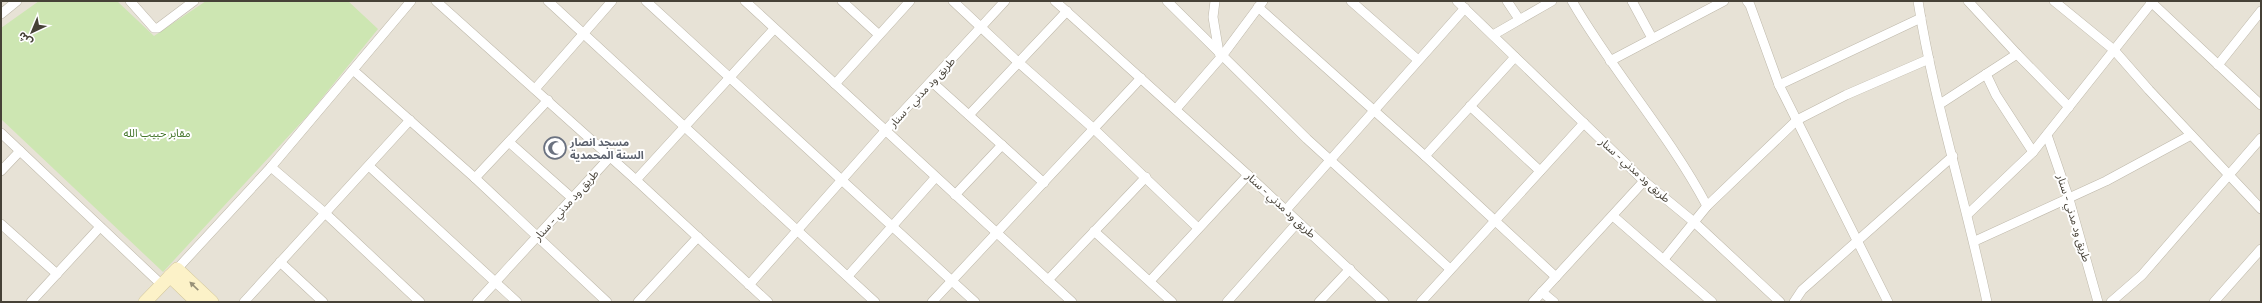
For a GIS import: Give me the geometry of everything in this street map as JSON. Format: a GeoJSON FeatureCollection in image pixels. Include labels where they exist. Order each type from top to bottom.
{"type":"FeatureCollection","features":[{"type":"Feature","properties":{"kind":"street"},"geometry":{"type":"LineString","coordinates":[[1,14],[17,1]]}},
{"type":"Feature","properties":{"kind":"street"},"geometry":{"type":"LineString","coordinates":[[130,1],[154,28],[158,28],[194,1]]}},
{"type":"Feature","properties":{"kind":"street"},"geometry":{"type":"LineString","coordinates":[[145,302],[272,167],[411,1]]}},
{"type":"Feature","properties":{"kind":"street"},"geometry":{"type":"LineString","coordinates":[[436,1],[548,100],[768,302]]}},
{"type":"Feature","properties":{"kind":"street"},"geometry":{"type":"LineString","coordinates":[[548,1],[875,302]]}},
{"type":"Feature","properties":{"kind":"street"},"geometry":{"type":"LineString","coordinates":[[535,89],[583,32],[612,1]]}},
{"type":"Feature","properties":{"kind":"street"},"geometry":{"type":"LineString","coordinates":[[646,1],[975,302]]}},
{"type":"Feature","properties":{"kind":"street","name":"طريق ود مدني - سنار"},"geometry":{"type":"LineString","coordinates":[[745,1],[885,131],[932,82],[1005,1]]}},
{"type":"Feature","properties":{"kind":"street"},"geometry":{"type":"LineString","coordinates":[[842,1],[878,34]]}},
{"type":"Feature","properties":{"kind":"street"},"geometry":{"type":"LineString","coordinates":[[835,84],[878,34],[910,1]]}},
{"type":"Feature","properties":{"kind":"street"},"geometry":{"type":"LineString","coordinates":[[953,1],[1018,62],[1146,177],[1198,228]]}},
{"type":"Feature","properties":{"kind":"street","name":"طريق ود مدني - سنار"},"geometry":{"type":"LineString","coordinates":[[1055,1],[1176,109],[1384,302]]}},
{"type":"Feature","properties":{"kind":"street"},"geometry":{"type":"LineString","coordinates":[[1167,1],[1329,160],[1450,269]]}},
{"type":"Feature","properties":{"kind":"street"},"geometry":{"type":"LineString","coordinates":[[1215,1],[1213,17],[1220,54]]}},
{"type":"Feature","properties":{"kind":"street"},"geometry":{"type":"LineString","coordinates":[[1350,1],[1418,60]]}},
{"type":"Feature","properties":{"kind":"street","name":"طريق ود مدني - سنار"},"geometry":{"type":"LineString","coordinates":[[1457,1],[1644,181],[1694,222],[1780,302]]}},
{"type":"Feature","properties":{"kind":"street"},"geometry":{"type":"LineString","coordinates":[[1507,1],[1519,20]]}},
{"type":"Feature","properties":{"kind":"street"},"geometry":{"type":"LineString","coordinates":[[1493,35],[1552,1]]}},
{"type":"Feature","properties":{"kind":"street"},"geometry":{"type":"LineString","coordinates":[[1572,1],[1610,60],[1688,173],[1707,206]]}},
{"type":"Feature","properties":{"kind":"street"},"geometry":{"type":"LineString","coordinates":[[1632,1],[1652,38]]}},
{"type":"Feature","properties":{"kind":"street"},"geometry":{"type":"LineString","coordinates":[[1610,60],[1724,1]]}},
{"type":"Feature","properties":{"kind":"street"},"geometry":{"type":"LineString","coordinates":[[1918,1],[1929,60],[1975,242],[1987,302]]}},
{"type":"Feature","properties":{"kind":"street"},"geometry":{"type":"LineString","coordinates":[[1968,1],[2070,108]]}},
{"type":"Feature","properties":{"kind":"street"},"geometry":{"type":"LineString","coordinates":[[2054,1],[2114,50],[2261,209]]}},
{"type":"Feature","properties":{"kind":"street"},"geometry":{"type":"LineString","coordinates":[[1968,214],[2033,152],[2070,108],[2151,1],[2261,105]]}},
{"type":"Feature","properties":{"kind":"street"},"geometry":{"type":"LineString","coordinates":[[1752,2],[1779,84],[1858,239],[1888,302]]}},
{"type":"Feature","properties":{"kind":"street"},"geometry":{"type":"LineString","coordinates":[[1176,109],[1261,4],[1373,110],[1556,277]]}},
{"type":"Feature","properties":{"kind":"street"},"geometry":{"type":"LineString","coordinates":[[1286,210],[1373,110],[1465,8]]}},
{"type":"Feature","properties":{"kind":"street"},"geometry":{"type":"LineString","coordinates":[[969,115],[1067,11]]}},
{"type":"Feature","properties":{"kind":"street"},"geometry":{"type":"LineString","coordinates":[[2218,65],[2261,11]]}},
{"type":"Feature","properties":{"kind":"street"},"geometry":{"type":"LineString","coordinates":[[1779,84],[1920,18]]}},
{"type":"Feature","properties":{"kind":"street"},"geometry":{"type":"LineString","coordinates":[[636,180],[774,29]]}},
{"type":"Feature","properties":{"kind":"street"},"geometry":{"type":"LineString","coordinates":[[1940,104],[2017,54]]}},
{"type":"Feature","properties":{"kind":"street"},"geometry":{"type":"LineString","coordinates":[[1425,156],[1515,57]]}},
{"type":"Feature","properties":{"kind":"street"},"geometry":{"type":"LineString","coordinates":[[1664,259],[1707,206],[1797,120],[1846,96],[1929,60]]}},
{"type":"Feature","properties":{"kind":"street"},"geometry":{"type":"LineString","coordinates":[[353,70],[475,178],[607,302]]}},
{"type":"Feature","properties":{"kind":"street"},"geometry":{"type":"LineString","coordinates":[[1986,74],[1996,95],[2033,152]]}},
{"type":"Feature","properties":{"kind":"street"},"geometry":{"type":"LineString","coordinates":[[932,302],[1141,78]]}},
{"type":"Feature","properties":{"kind":"street"},"geometry":{"type":"LineString","coordinates":[[932,82],[1044,183]]}},
{"type":"Feature","properties":{"kind":"street"},"geometry":{"type":"LineString","coordinates":[[475,178],[548,100]]}},
{"type":"Feature","properties":{"kind":"street"},"geometry":{"type":"LineString","coordinates":[[1470,106],[1540,171]]}},
{"type":"Feature","properties":{"kind":"street"},"geometry":{"type":"LineString","coordinates":[[244,302],[410,120]]}},
{"type":"Feature","properties":{"kind":"street"},"geometry":{"type":"LineString","coordinates":[[1421,302],[1584,123]]}},
{"type":"Feature","properties":{"kind":"street"},"geometry":{"type":"LineString","coordinates":[[749,285],[799,231],[885,131],[1072,302]]}},
{"type":"Feature","properties":{"kind":"street"},"geometry":{"type":"LineString","coordinates":[[1,133],[100,227],[170,277],[212,302]]}},
{"type":"Feature","properties":{"kind":"street","name":"طريق ود مدني - سنار"},"geometry":{"type":"LineString","coordinates":[[2047,135],[2069,199],[2098,302]]}},
{"type":"Feature","properties":{"kind":"street"},"geometry":{"type":"LineString","coordinates":[[1975,242],[2069,199],[2145,161],[2191,135]]}},
{"type":"Feature","properties":{"kind":"street"},"geometry":{"type":"LineString","coordinates":[[2111,302],[2142,275],[2261,138]]}},
{"type":"Feature","properties":{"kind":"street"},"geometry":{"type":"LineString","coordinates":[[509,142],[572,198]]}},
{"type":"Feature","properties":{"kind":"street"},"geometry":{"type":"LineString","coordinates":[[955,196],[1002,144]]}},
{"type":"Feature","properties":{"kind":"street"},"geometry":{"type":"LineString","coordinates":[[1,171],[20,151]]}},
{"type":"Feature","properties":{"kind":"street"},"geometry":{"type":"LineString","coordinates":[[1794,302],[1802,290],[1953,156]]}},
{"type":"Feature","properties":{"kind":"street","name":"طريق ود مدني - سنار"},"geometry":{"type":"LineString","coordinates":[[478,302],[610,157]]}},
{"type":"Feature","properties":{"kind":"street"},"geometry":{"type":"LineString","coordinates":[[369,166],[517,302]]}},
{"type":"Feature","properties":{"kind":"street"},"geometry":{"type":"LineString","coordinates":[[272,167],[420,302]]}},
{"type":"Feature","properties":{"kind":"street"},"geometry":{"type":"LineString","coordinates":[[1150,281],[1248,175]]}},
{"type":"Feature","properties":{"kind":"street"},"geometry":{"type":"LineString","coordinates":[[1048,280],[1146,177]]}},
{"type":"Feature","properties":{"kind":"street"},"geometry":{"type":"LineString","coordinates":[[848,276],[935,178]]}},
{"type":"Feature","properties":{"kind":"street"},"geometry":{"type":"LineString","coordinates":[[1533,302],[1644,181]]}},
{"type":"Feature","properties":{"kind":"street"},"geometry":{"type":"LineString","coordinates":[[1612,216],[1664,259],[1712,302]]}},
{"type":"Feature","properties":{"kind":"street"},"geometry":{"type":"LineString","coordinates":[[1227,302],[1298,222]]}},
{"type":"Feature","properties":{"kind":"street"},"geometry":{"type":"LineString","coordinates":[[1,224],[57,274]]}},
{"type":"Feature","properties":{"kind":"street"},"geometry":{"type":"LineString","coordinates":[[31,302],[100,227]]}},
{"type":"Feature","properties":{"kind":"street"},"geometry":{"type":"LineString","coordinates":[[1094,231],[1172,302]]}},
{"type":"Feature","properties":{"kind":"street"},"geometry":{"type":"LineString","coordinates":[[638,302],[698,237]]}},
{"type":"Feature","properties":{"kind":"street"},"geometry":{"type":"LineString","coordinates":[[2214,302],[2261,249]]}},
{"type":"Feature","properties":{"kind":"street"},"geometry":{"type":"LineString","coordinates":[[280,262],[323,302]]}},
{"type":"Feature","properties":{"kind":"street"},"geometry":{"type":"LineString","coordinates":[[1319,302],[1350,270]]}},
{"type":"Feature","properties":{"kind":"street"},"geometry":{"type":"LineString","coordinates":[[170,277],[197,302]]}},
{"type":"Feature","properties":{"kind":"street"},"geometry":{"type":"LineString","coordinates":[[1542,292],[1554,302]]}},
{"type":"Feature","properties":{"kind":"shaded area"},"geometry":{"type":"Polygon","coordinates":[[[1,1],[2261,1],[2261,302],[1,302],[1,1]]]}},
{"type":"Feature","properties":{"kind":"green space","name":"مقابر حبيب الله"},"geometry":{"type":"Polygon","coordinates":[[[39,1],[117,1],[154,36],[206,1],[348,1],[378,29],[309,114],[163,272],[1,119],[1,28],[39,1]]]}},
{"type":"Feature","properties":{"kind":"place","name":"مسجد انصار السنة المحمدية"},"geometry":{"type":"Point","coordinates":[555,148]}}]}
